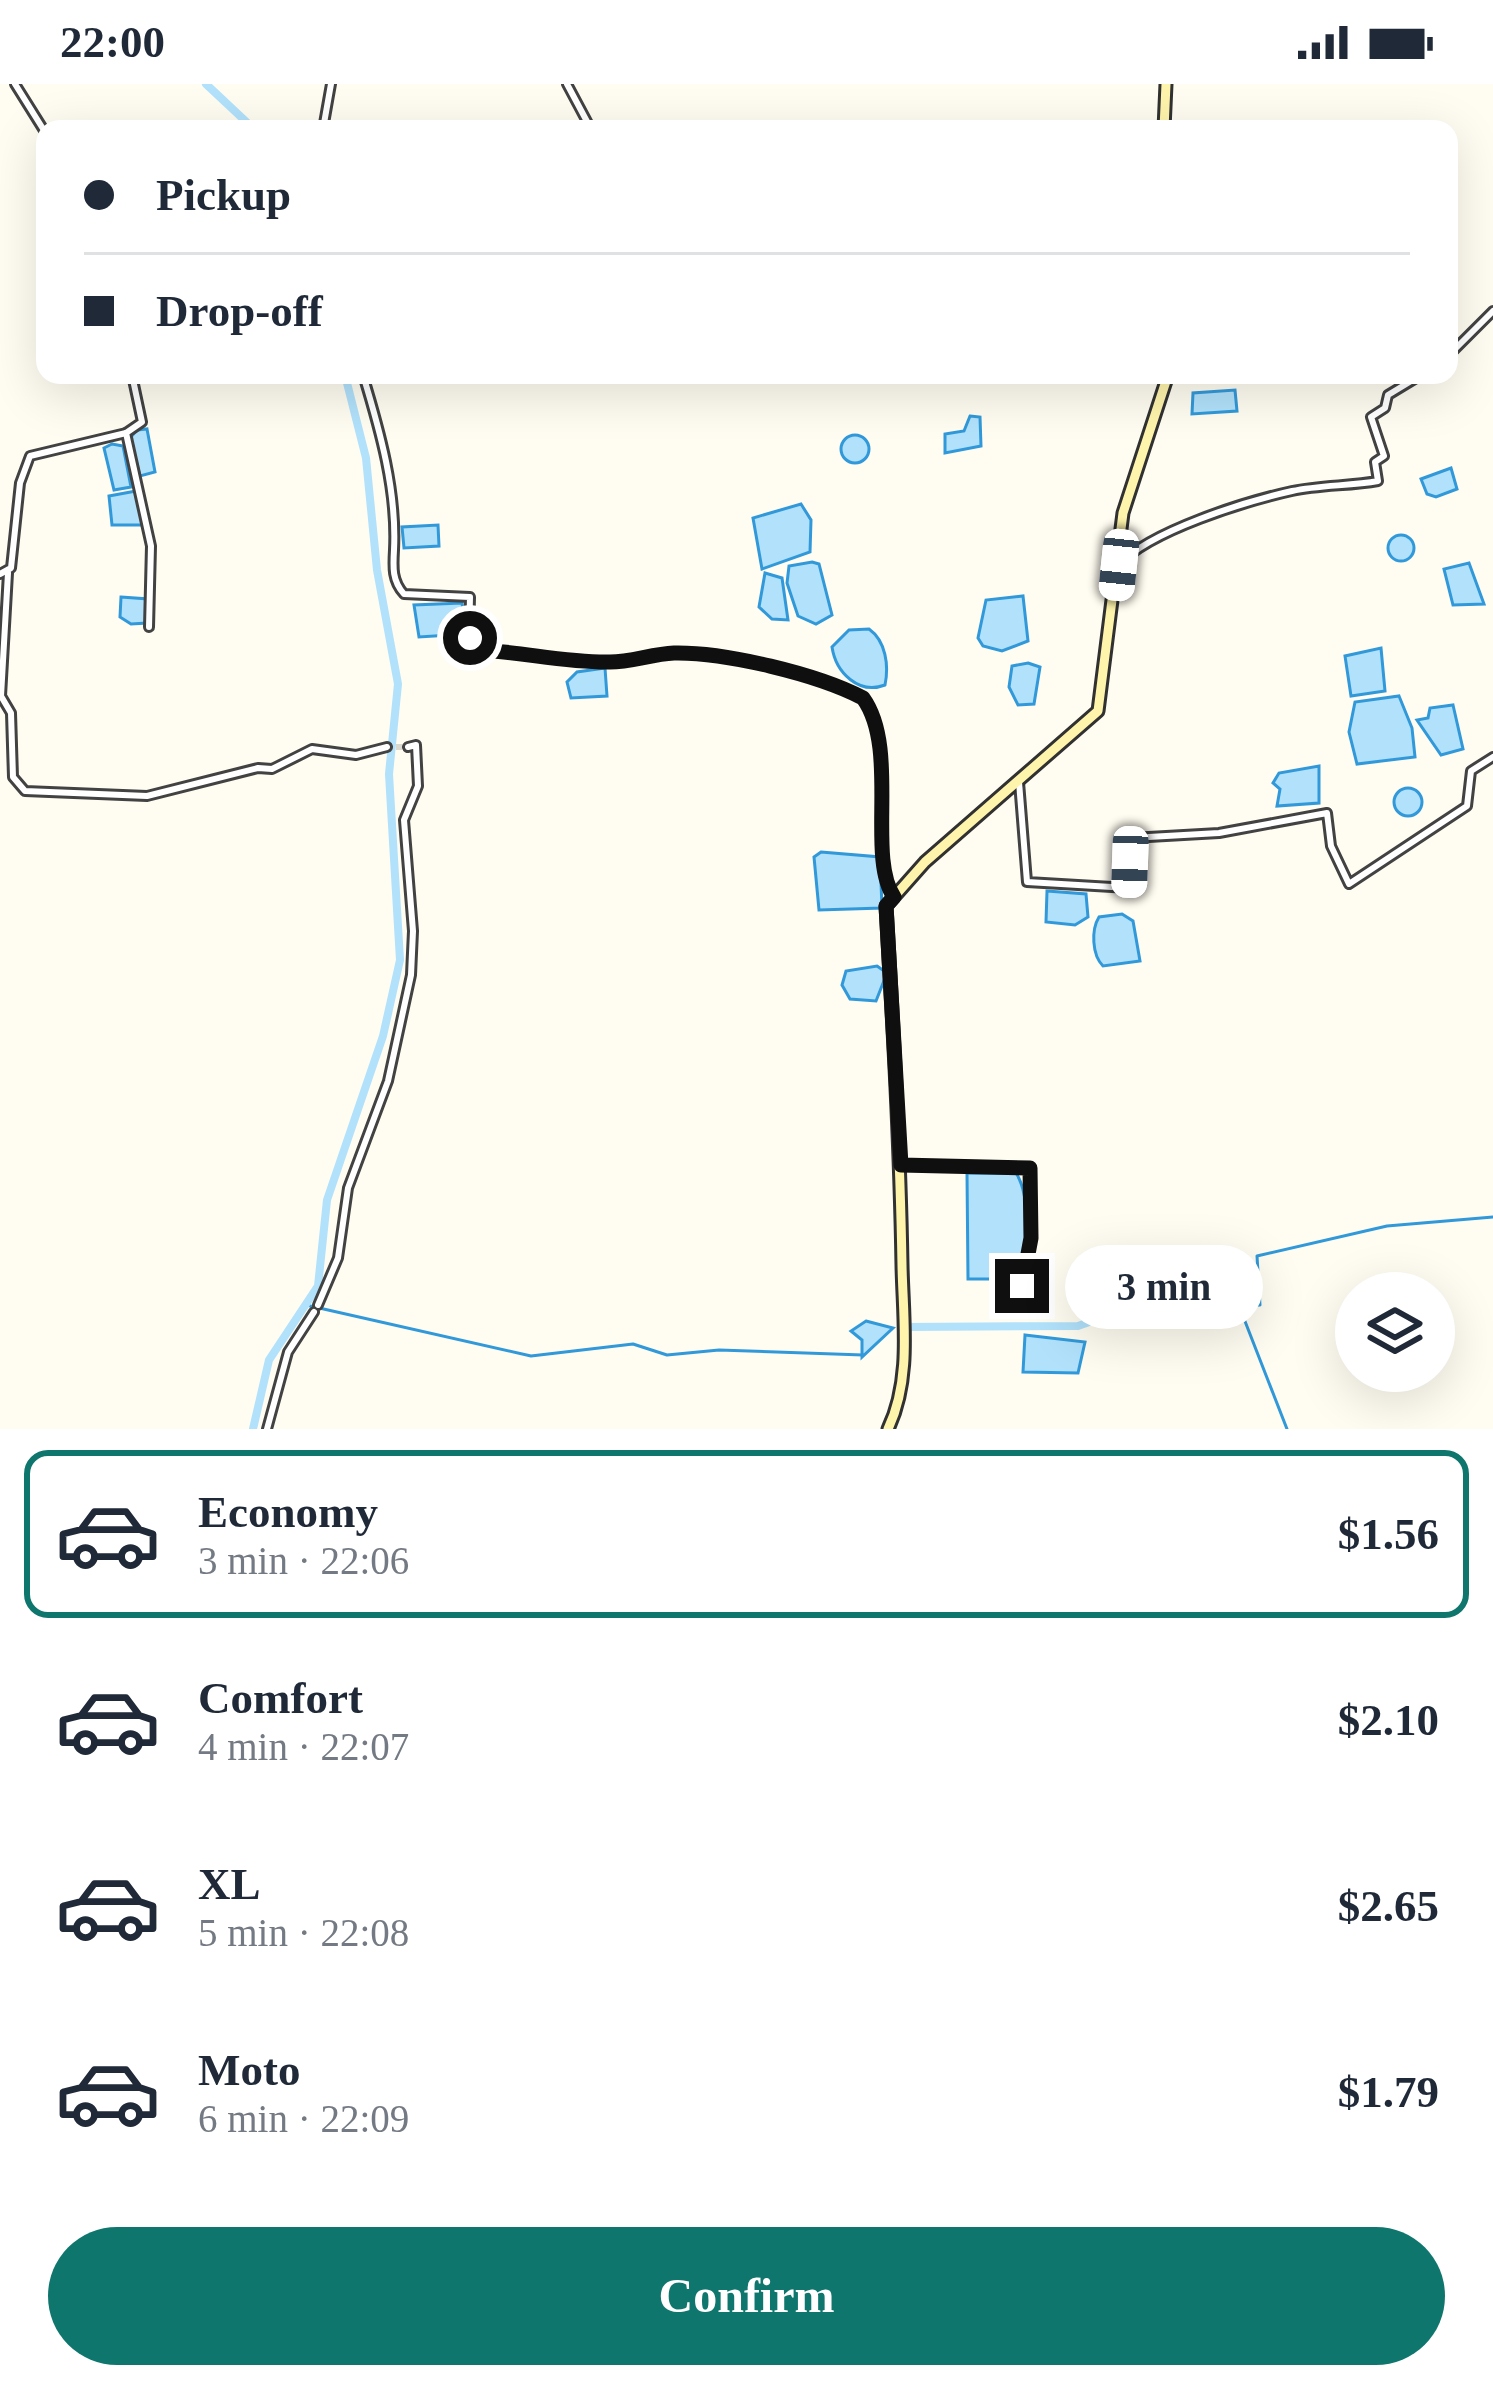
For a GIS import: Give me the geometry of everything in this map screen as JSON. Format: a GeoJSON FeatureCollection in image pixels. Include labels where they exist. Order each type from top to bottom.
{"type":"FeatureCollection","features":[{"type":"Feature","properties":{"kind":"street"},"geometry":{"type":"LineString","coordinates":[[15,84],[38,120]]}},
{"type":"Feature","properties":{"kind":"street"},"geometry":{"type":"LineString","coordinates":[[325,120],[331,84]]}},
{"type":"Feature","properties":{"kind":"street"},"geometry":{"type":"LineString","coordinates":[[567,84],[586,120]]}},
{"type":"Feature","properties":{"kind":"street"},"geometry":{"type":"LineString","coordinates":[[1165,120],[1166,84]]}},
{"type":"Feature","properties":{"kind":"street"},"geometry":{"type":"LineString","coordinates":[[1458,347],[1493,311]]}},
{"type":"Feature","properties":{"kind":"street"},"geometry":{"type":"LineString","coordinates":[[134,384],[142,422],[126,433],[30,456],[20,483],[4,573],[1,696],[11,713],[13,777],[25,791],[92,796],[175,793],[230,775],[272,770],[306,750],[325,748],[356,755],[387,747]]}},
{"type":"Feature","properties":{"kind":"street"},"geometry":{"type":"LineString","coordinates":[[366,384],[385,454],[393,502],[393,569],[404,594],[470,597],[470,638],[480,650],[616,663],[656,654],[716,655],[744,666],[786,669],[863,698],[871,708],[881,765],[884,874],[894,897]]}},
{"type":"Feature","properties":{"kind":"street"},"geometry":{"type":"LineString","coordinates":[[888,1429],[903,1383],[901,1165],[886,906],[925,862],[1098,711],[1135,465],[1165,384]]}},
{"type":"Feature","properties":{"kind":"street"},"geometry":{"type":"LineString","coordinates":[[1119,565],[1128,554],[1205,518],[1292,491],[1378,481],[1375,462],[1384,456],[1371,417],[1385,407],[1388,395],[1406,384]]}},
{"type":"Feature","properties":{"kind":"street"},"geometry":{"type":"LineString","coordinates":[[126,433],[151,546],[149,627]]}},
{"type":"Feature","properties":{"kind":"street"},"geometry":{"type":"LineString","coordinates":[[267,1429],[288,1352],[316,1308],[338,1258],[348,1188],[388,1082],[411,975],[412,916],[404,820],[418,786],[416,746],[408,747]]}},
{"type":"Feature","properties":{"kind":"street"},"geometry":{"type":"LineString","coordinates":[[1019,782],[1027,882],[1130,888],[1131,838],[1219,833],[1327,813],[1331,846],[1349,884],[1467,806],[1472,771],[1493,757]]}},
{"type":"Feature","properties":{"kind":"street"},"geometry":{"type":"LineString","coordinates":[[901,1165],[1030,1168],[1024,1308]]}},
{"type":"Feature","properties":{"kind":"water"},"geometry":{"type":"Polygon","coordinates":[[[1235,390],[1237,411],[1192,414],[1193,393],[1235,390]]]}},
{"type":"Feature","properties":{"kind":"water"},"geometry":{"type":"Polygon","coordinates":[[[970,416],[980,417],[981,446],[945,453],[945,434],[964,431],[970,416]]]}},
{"type":"Feature","properties":{"kind":"water"},"geometry":{"type":"Polygon","coordinates":[[[147,429],[155,472],[140,476],[130,438],[137,430],[147,429]]]}},
{"type":"Feature","properties":{"kind":"water"},"geometry":{"type":"Polygon","coordinates":[[[855,435],[865,439],[869,449],[865,459],[855,463],[845,459],[841,449],[845,439],[855,435]]]}},
{"type":"Feature","properties":{"kind":"water"},"geometry":{"type":"Polygon","coordinates":[[[123,446],[131,487],[114,490],[104,448],[123,446]]]}},
{"type":"Feature","properties":{"kind":"water"},"geometry":{"type":"Polygon","coordinates":[[[1451,468],[1457,489],[1436,497],[1427,494],[1421,479],[1451,468]]]}},
{"type":"Feature","properties":{"kind":"water"},"geometry":{"type":"Polygon","coordinates":[[[136,491],[145,525],[112,525],[109,496],[136,491]]]}},
{"type":"Feature","properties":{"kind":"water"},"geometry":{"type":"Polygon","coordinates":[[[801,504],[811,520],[810,552],[762,569],[753,518],[801,504]]]}},
{"type":"Feature","properties":{"kind":"water"},"geometry":{"type":"Polygon","coordinates":[[[438,525],[439,546],[404,548],[402,527],[438,525]]]}},
{"type":"Feature","properties":{"kind":"water"},"geometry":{"type":"Polygon","coordinates":[[[1401,535],[1411,538],[1411,558],[1401,561],[1391,558],[1388,548],[1391,538],[1401,535]]]}},
{"type":"Feature","properties":{"kind":"water"},"geometry":{"type":"Polygon","coordinates":[[[1469,563],[1484,604],[1453,605],[1444,569],[1469,563]]]}},
{"type":"Feature","properties":{"kind":"water"},"geometry":{"type":"Polygon","coordinates":[[[819,564],[832,615],[816,624],[798,616],[787,583],[789,566],[819,564]]]}},
{"type":"Feature","properties":{"kind":"water"},"geometry":{"type":"Polygon","coordinates":[[[765,573],[782,578],[788,620],[772,619],[759,607],[765,573]]]}},
{"type":"Feature","properties":{"kind":"water"},"geometry":{"type":"Polygon","coordinates":[[[1023,596],[1028,641],[1002,651],[983,646],[978,638],[986,600],[1023,596]]]}},
{"type":"Feature","properties":{"kind":"water"},"geometry":{"type":"Polygon","coordinates":[[[121,597],[148,599],[147,623],[131,624],[120,617],[121,597]]]}},
{"type":"Feature","properties":{"kind":"water"},"geometry":{"type":"Polygon","coordinates":[[[462,603],[466,634],[419,637],[414,605],[462,603]]]}},
{"type":"Feature","properties":{"kind":"water"},"geometry":{"type":"Polygon","coordinates":[[[869,629],[883,647],[886,662],[885,685],[875,687],[850,680],[832,647],[849,630],[869,629]]]}},
{"type":"Feature","properties":{"kind":"water"},"geometry":{"type":"Polygon","coordinates":[[[1381,648],[1385,691],[1351,696],[1345,656],[1381,648]]]}},
{"type":"Feature","properties":{"kind":"water"},"geometry":{"type":"Polygon","coordinates":[[[1012,666],[1040,667],[1034,704],[1018,705],[1009,687],[1012,666]]]}},
{"type":"Feature","properties":{"kind":"water"},"geometry":{"type":"Polygon","coordinates":[[[605,668],[607,696],[571,698],[567,682],[577,672],[605,668]]]}},
{"type":"Feature","properties":{"kind":"water"},"geometry":{"type":"Polygon","coordinates":[[[1399,696],[1412,728],[1415,757],[1357,764],[1349,732],[1355,702],[1399,696]]]}},
{"type":"Feature","properties":{"kind":"water"},"geometry":{"type":"Polygon","coordinates":[[[1453,705],[1463,749],[1441,755],[1417,720],[1428,718],[1430,708],[1453,705]]]}},
{"type":"Feature","properties":{"kind":"water"},"geometry":{"type":"Polygon","coordinates":[[[1319,766],[1319,803],[1277,806],[1280,789],[1273,783],[1279,773],[1319,766]]]}},
{"type":"Feature","properties":{"kind":"water"},"geometry":{"type":"Polygon","coordinates":[[[1408,788],[1418,792],[1422,802],[1418,812],[1408,816],[1398,812],[1394,802],[1398,792],[1408,788]]]}},
{"type":"Feature","properties":{"kind":"water"},"geometry":{"type":"Polygon","coordinates":[[[821,852],[880,857],[882,908],[819,910],[814,857],[821,852]]]}},
{"type":"Feature","properties":{"kind":"water"},"geometry":{"type":"Polygon","coordinates":[[[1047,891],[1086,894],[1088,917],[1075,925],[1046,922],[1047,891]]]}},
{"type":"Feature","properties":{"kind":"water"},"geometry":{"type":"Polygon","coordinates":[[[1122,914],[1133,921],[1140,961],[1103,966],[1095,949],[1096,922],[1099,917],[1122,914]]]}},
{"type":"Feature","properties":{"kind":"water"},"geometry":{"type":"Polygon","coordinates":[[[877,966],[887,973],[876,1001],[850,999],[842,985],[846,971],[877,966]]]}},
{"type":"Feature","properties":{"kind":"water"},"geometry":{"type":"Polygon","coordinates":[[[967,1173],[1016,1173],[1021,1183],[1026,1226],[1016,1279],[968,1279],[967,1173]]]}},
{"type":"Feature","properties":{"kind":"water"},"geometry":{"type":"Polygon","coordinates":[[[866,1321],[893,1328],[862,1357],[862,1340],[851,1331],[866,1321]]]}},
{"type":"Feature","properties":{"kind":"water"},"geometry":{"type":"Polygon","coordinates":[[[1025,1335],[1085,1342],[1078,1373],[1023,1372],[1025,1335]]]}},
{"type":"Feature","properties":{"kind":"waterway"},"geometry":{"type":"LineString","coordinates":[[206,84],[244,120]]}},
{"type":"Feature","properties":{"kind":"waterway"},"geometry":{"type":"LineString","coordinates":[[253,1429],[269,1360],[318,1286],[327,1200],[383,1036],[400,960],[389,774],[398,684],[377,570],[366,458],[347,384]]}},
{"type":"Feature","properties":{"kind":"waterway"},"geometry":{"type":"LineString","coordinates":[[1238,1306],[1260,1305],[1257,1256],[1387,1226],[1493,1217]]}},
{"type":"Feature","properties":{"kind":"waterway"},"geometry":{"type":"LineString","coordinates":[[306,1305],[531,1356],[633,1344],[667,1355],[719,1350],[863,1355]]}},
{"type":"Feature","properties":{"kind":"waterway"},"geometry":{"type":"LineString","coordinates":[[1231,1306],[1241,1311],[1287,1429]]}},
{"type":"Feature","properties":{"kind":"waterway"},"geometry":{"type":"LineString","coordinates":[[906,1327],[1078,1326],[1106,1316],[1131,1315],[1155,1322],[1238,1306]]}},
{"type":"Feature","properties":{"kind":"tunnel"},"geometry":{"type":"LineString","coordinates":[[387,747],[408,747]]}},
{"type":"Feature","properties":{"kind":"route"},"geometry":{"type":"LineString","coordinates":[[470,638],[480,650],[597,662],[656,654],[716,655],[744,666],[786,669],[863,698],[871,708],[881,765],[884,874],[894,897],[886,906],[901,1165],[1030,1168],[1031,1238],[1022,1286]]}}]}
